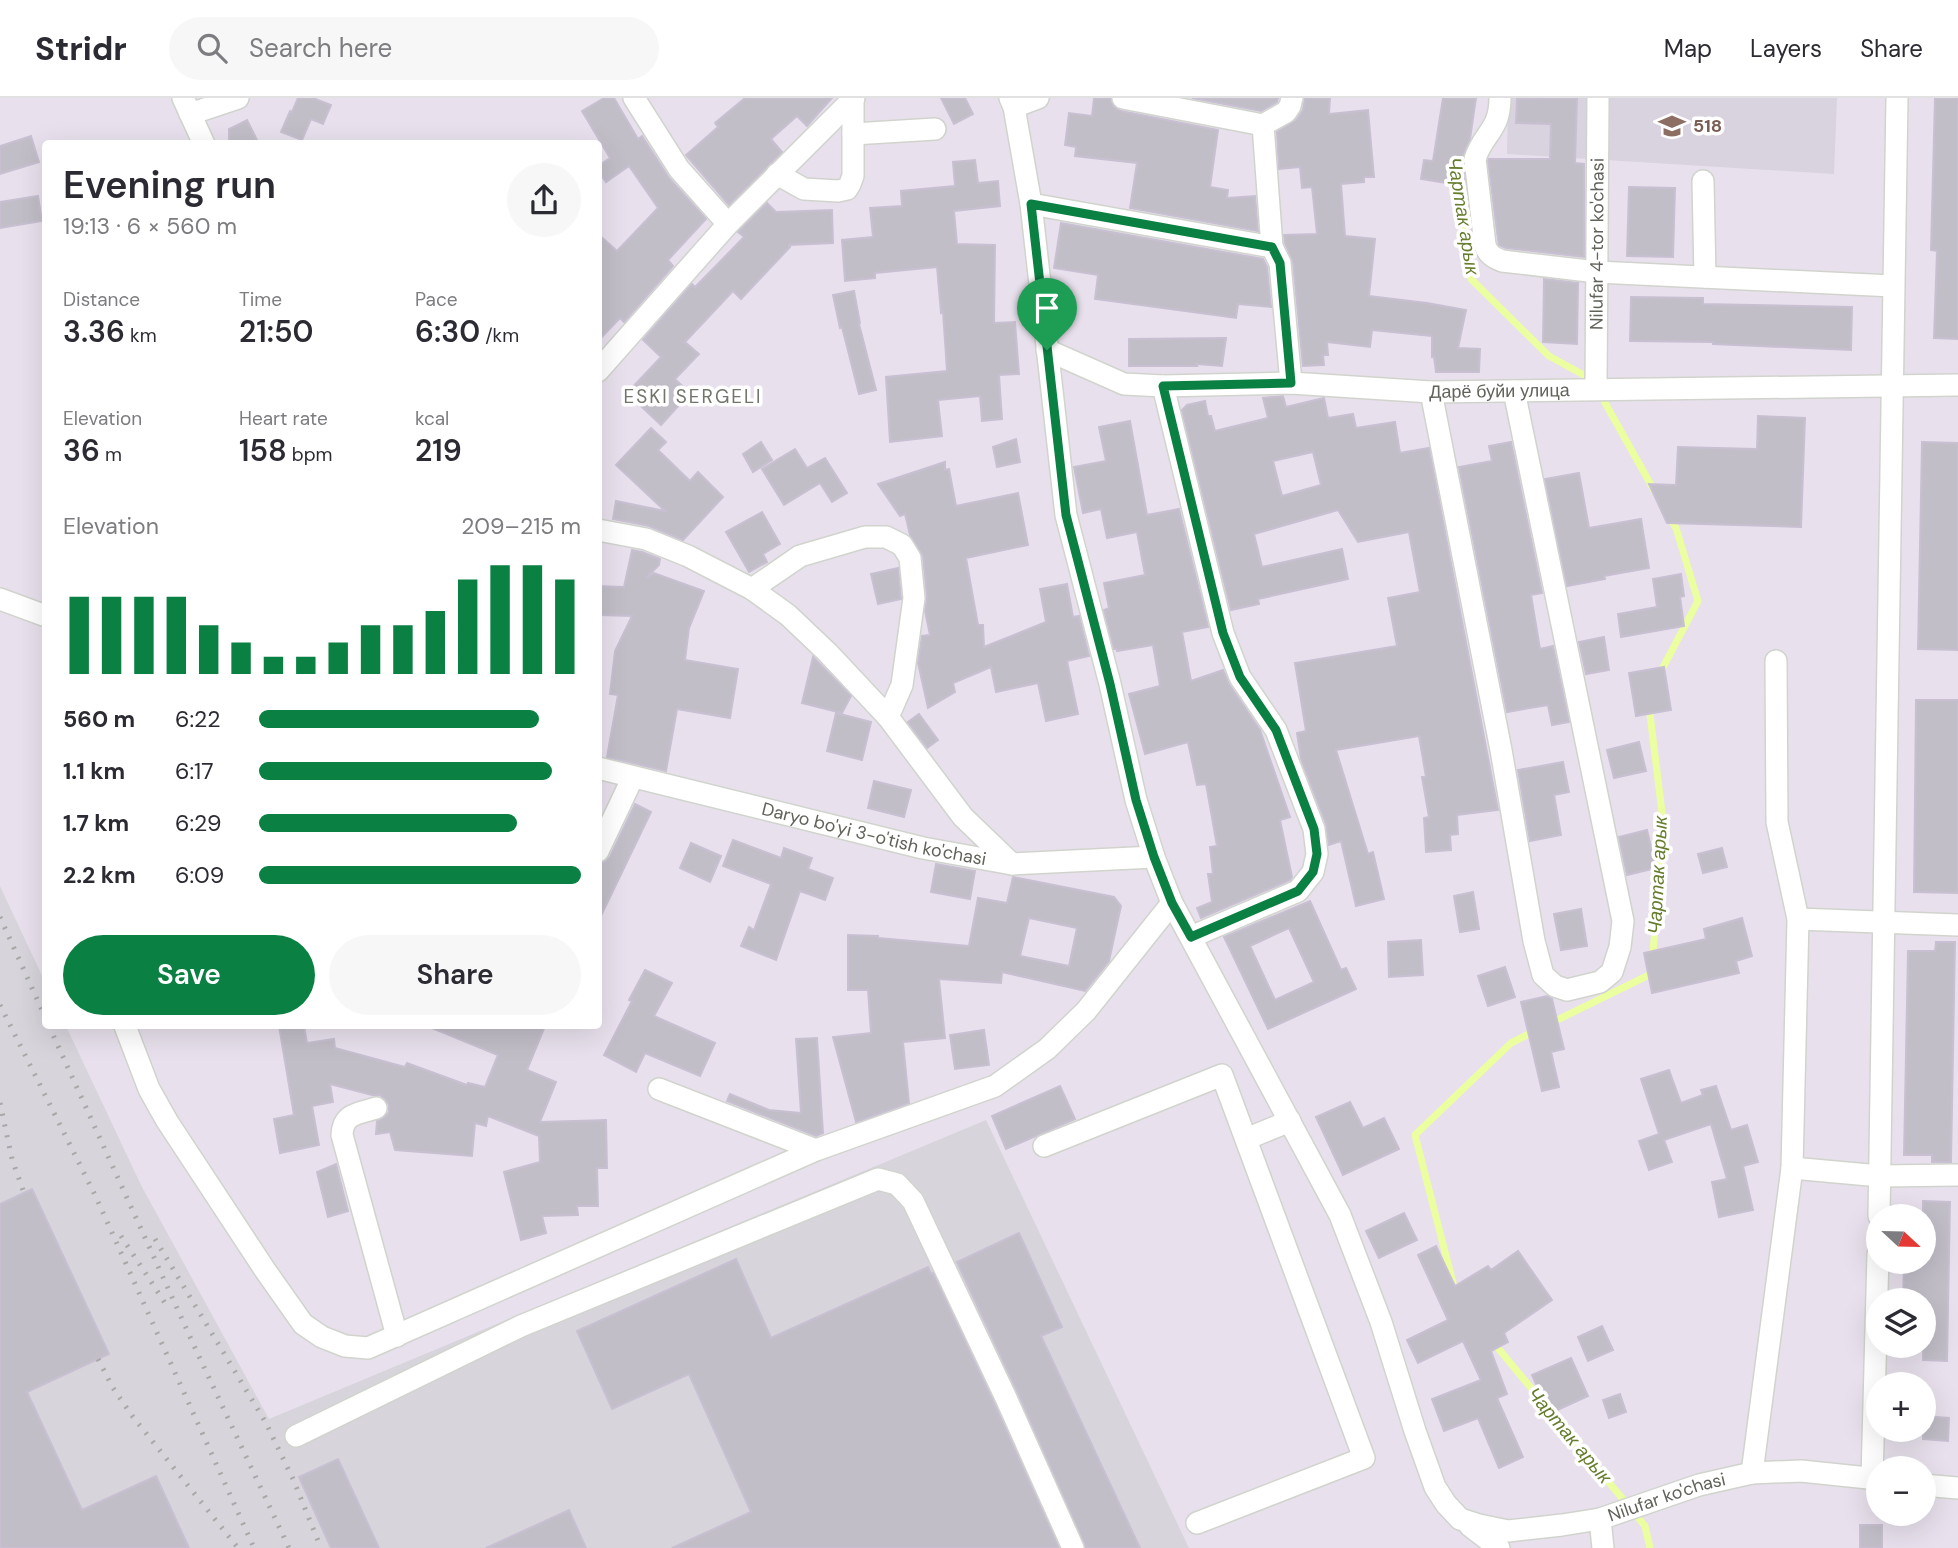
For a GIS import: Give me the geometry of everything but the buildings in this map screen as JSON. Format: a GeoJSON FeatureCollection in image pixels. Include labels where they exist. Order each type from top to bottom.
{"type":"FeatureCollection","features":[{"type":"Feature","properties":{"kind":"street"},"geometry":{"type":"LineString","coordinates":[[202,140],[187,106],[238,98]]}},
{"type":"Feature","properties":{"kind":"street"},"geometry":{"type":"LineString","coordinates":[[634,98],[679,169],[728,223]]}},
{"type":"Feature","properties":{"kind":"street"},"geometry":{"type":"LineString","coordinates":[[777,174],[804,190],[847,189],[852,176],[854,98]]}},
{"type":"Feature","properties":{"kind":"street"},"geometry":{"type":"LineString","coordinates":[[602,366],[728,223],[854,98]]}},
{"type":"Feature","properties":{"kind":"street"},"geometry":{"type":"LineString","coordinates":[[1038,98],[1012,103],[1031,204],[1066,515],[1110,684],[1136,800],[1154,857],[1172,903],[1340,1215],[1381,1322],[1435,1487],[1460,1519],[1499,1548]]}},
{"type":"Feature","properties":{"kind":"street"},"geometry":{"type":"LineString","coordinates":[[1123,98],[1263,125],[1286,113],[1292,98]]}},
{"type":"Feature","properties":{"kind":"street"},"geometry":{"type":"LineString","coordinates":[[1500,98],[1500,114],[1475,159],[1485,245],[1488,253],[1502,261],[1597,272],[1893,286]]}},
{"type":"Feature","properties":{"kind":"street","name":"Nilufar 4-tor ko'chasi"},"geometry":{"type":"LineString","coordinates":[[1597,389],[1598,98]]}},
{"type":"Feature","properties":{"kind":"street"},"geometry":{"type":"LineString","coordinates":[[1879,1204],[1886,923],[1891,386],[1897,98]]}},
{"type":"Feature","properties":{"kind":"street"},"geometry":{"type":"LineString","coordinates":[[1263,125],[1272,247],[1280,263],[1291,383]]}},
{"type":"Feature","properties":{"kind":"street"},"geometry":{"type":"LineString","coordinates":[[853,134],[935,129]]}},
{"type":"Feature","properties":{"kind":"street"},"geometry":{"type":"LineString","coordinates":[[1703,181],[1705,277]]}},
{"type":"Feature","properties":{"kind":"street"},"geometry":{"type":"LineString","coordinates":[[1031,204],[1272,247]]}},
{"type":"Feature","properties":{"kind":"street","name":"Дарё буйи улица"},"geometry":{"type":"LineString","coordinates":[[1047,350],[1124,384],[1163,386],[1291,383],[1431,392],[1958,385]]}},
{"type":"Feature","properties":{"kind":"street"},"geometry":{"type":"LineString","coordinates":[[1163,386],[1223,633],[1240,677],[1276,730],[1314,829],[1317,854],[1313,872],[1298,891],[1191,937]]}},
{"type":"Feature","properties":{"kind":"street"},"geometry":{"type":"LineString","coordinates":[[1431,392],[1499,736],[1534,941],[1544,975],[1555,986],[1567,990],[1600,982],[1612,972],[1620,947],[1623,920],[1514,391]]}},
{"type":"Feature","properties":{"kind":"street"},"geometry":{"type":"LineString","coordinates":[[602,531],[646,539],[688,555],[752,589],[788,615],[888,717],[963,817],[1012,864]]}},
{"type":"Feature","properties":{"kind":"street"},"geometry":{"type":"LineString","coordinates":[[752,589],[800,556],[865,537],[886,537],[902,545],[910,558],[914,598],[902,685],[888,717]]}},
{"type":"Feature","properties":{"kind":"street"},"geometry":{"type":"LineString","coordinates":[[0,599],[42,615]]}},
{"type":"Feature","properties":{"kind":"street"},"geometry":{"type":"LineString","coordinates":[[1752,1473],[1792,1168],[1798,919],[1777,822],[1776,661]]}},
{"type":"Feature","properties":{"kind":"street","name":"Daryo bo'yi 3-o'tish ko'chasi"},"geometry":{"type":"LineString","coordinates":[[602,769],[923,849],[1012,864],[1154,857]]}},
{"type":"Feature","properties":{"kind":"street"},"geometry":{"type":"LineString","coordinates":[[602,843],[633,777]]}},
{"type":"Feature","properties":{"kind":"street"},"geometry":{"type":"LineString","coordinates":[[126,1029],[149,1089],[167,1121],[303,1324],[322,1337],[345,1346],[368,1348],[816,1150],[995,1086],[1047,1049],[1086,1012],[1172,903]]}},
{"type":"Feature","properties":{"kind":"street"},"geometry":{"type":"LineString","coordinates":[[1798,919],[1958,925]]}},
{"type":"Feature","properties":{"kind":"street"},"geometry":{"type":"LineString","coordinates":[[1044,1146],[1222,1076],[1364,1458],[1197,1523]]}},
{"type":"Feature","properties":{"kind":"street"},"geometry":{"type":"LineString","coordinates":[[659,1089],[816,1150]]}},
{"type":"Feature","properties":{"kind":"street"},"geometry":{"type":"LineString","coordinates":[[376,1108],[346,1119],[342,1135],[397,1336]]}},
{"type":"Feature","properties":{"kind":"street"},"geometry":{"type":"LineString","coordinates":[[1246,1139],[1290,1121]]}},
{"type":"Feature","properties":{"kind":"street"},"geometry":{"type":"LineString","coordinates":[[1792,1168],[1880,1176],[1958,1175]]}},
{"type":"Feature","properties":{"kind":"street"},"geometry":{"type":"LineString","coordinates":[[296,1436],[521,1326],[878,1179],[897,1184],[913,1201],[1073,1548]]}},
{"type":"Feature","properties":{"kind":"street"},"geometry":{"type":"LineString","coordinates":[[1875,1456],[1878,1274]]}},
{"type":"Feature","properties":{"kind":"street","name":"Nilufar ko'chasi"},"geometry":{"type":"LineString","coordinates":[[1460,1519],[1508,1531],[1600,1519],[1699,1485],[1752,1473],[1801,1471],[1866,1478]]}},
{"type":"Feature","properties":{"kind":"street"},"geometry":{"type":"LineString","coordinates":[[1936,1486],[1958,1488]]}},
{"type":"Feature","properties":{"kind":"street"},"geometry":{"type":"LineString","coordinates":[[1600,1519],[1603,1548]]}},
{"type":"Feature","properties":{"kind":"shaded area","name":"518"},"geometry":{"type":"Polygon","coordinates":[[[1508,98],[1837,98],[1834,174],[1507,154],[1508,98]]]}},
{"type":"Feature","properties":{"kind":"shaded area"},"geometry":{"type":"Polygon","coordinates":[[[0,886],[42,976],[42,1029],[67,1029],[141,1185],[269,1419],[986,1120],[1189,1548],[0,1548],[0,886]]]}},
{"type":"Feature","properties":{"kind":"waterway","name":"Чартак арык"},"geometry":{"type":"LineString","coordinates":[[1457,176],[1471,279],[1549,356],[1593,382]]}},
{"type":"Feature","properties":{"kind":"waterway","name":"Чартак арык"},"geometry":{"type":"LineString","coordinates":[[1599,392],[1655,492]]}},
{"type":"Feature","properties":{"kind":"waterway","name":"Чартак арык"},"geometry":{"type":"LineString","coordinates":[[1660,673],[1698,601],[1676,528],[1669,517]]}},
{"type":"Feature","properties":{"kind":"waterway","name":"Чартак арык"},"geometry":{"type":"LineString","coordinates":[[1549,1024],[1651,974],[1664,829],[1649,706]]}},
{"type":"Feature","properties":{"kind":"waterway","name":"Чартак арык"},"geometry":{"type":"LineString","coordinates":[[1454,1287],[1415,1135],[1511,1043],[1535,1031]]}},
{"type":"Feature","properties":{"kind":"waterway","name":"Чартак арык"},"geometry":{"type":"LineString","coordinates":[[1493,1342],[1645,1526],[1650,1548]]}},
{"type":"Feature","properties":{"kind":"railway"},"geometry":{"type":"LineString","coordinates":[[0,917],[42,1010]]}},
{"type":"Feature","properties":{"kind":"railway"},"geometry":{"type":"LineString","coordinates":[[0,1005],[95,1195],[254,1548]]}},
{"type":"Feature","properties":{"kind":"railway"},"geometry":{"type":"LineString","coordinates":[[50,1029],[289,1548]]}},
{"type":"Feature","properties":{"kind":"railway"},"geometry":{"type":"LineString","coordinates":[[0,1103],[12,1159],[24,1193]]}},
{"type":"Feature","properties":{"kind":"railway"},"geometry":{"type":"LineString","coordinates":[[121,1236],[167,1306]]}},
{"type":"Feature","properties":{"kind":"railway"},"geometry":{"type":"LineString","coordinates":[[155,1239],[266,1423],[293,1479],[321,1548]]}},
{"type":"Feature","properties":{"kind":"railway"},"geometry":{"type":"LineString","coordinates":[[98,1359],[113,1388],[133,1417],[238,1548]]}},
{"type":"Feature","properties":{"kind":"place","name":"518"},"geometry":{"type":"Point","coordinates":[1672,126]}},
{"type":"Feature","properties":{"kind":"district","name":"ESKI SERGELI"},"geometry":{"type":"Point","coordinates":[693,396]}},
{"type":"Feature","properties":{"kind":"route"},"geometry":{"type":"LineString","coordinates":[[1031,204],[1272,247],[1280,263],[1291,383],[1163,386],[1223,633],[1240,677],[1276,730],[1314,829],[1317,854],[1313,872],[1298,891],[1191,937],[1172,903],[1136,800],[1110,684],[1066,515],[1047,350],[1031,204]]}}]}
